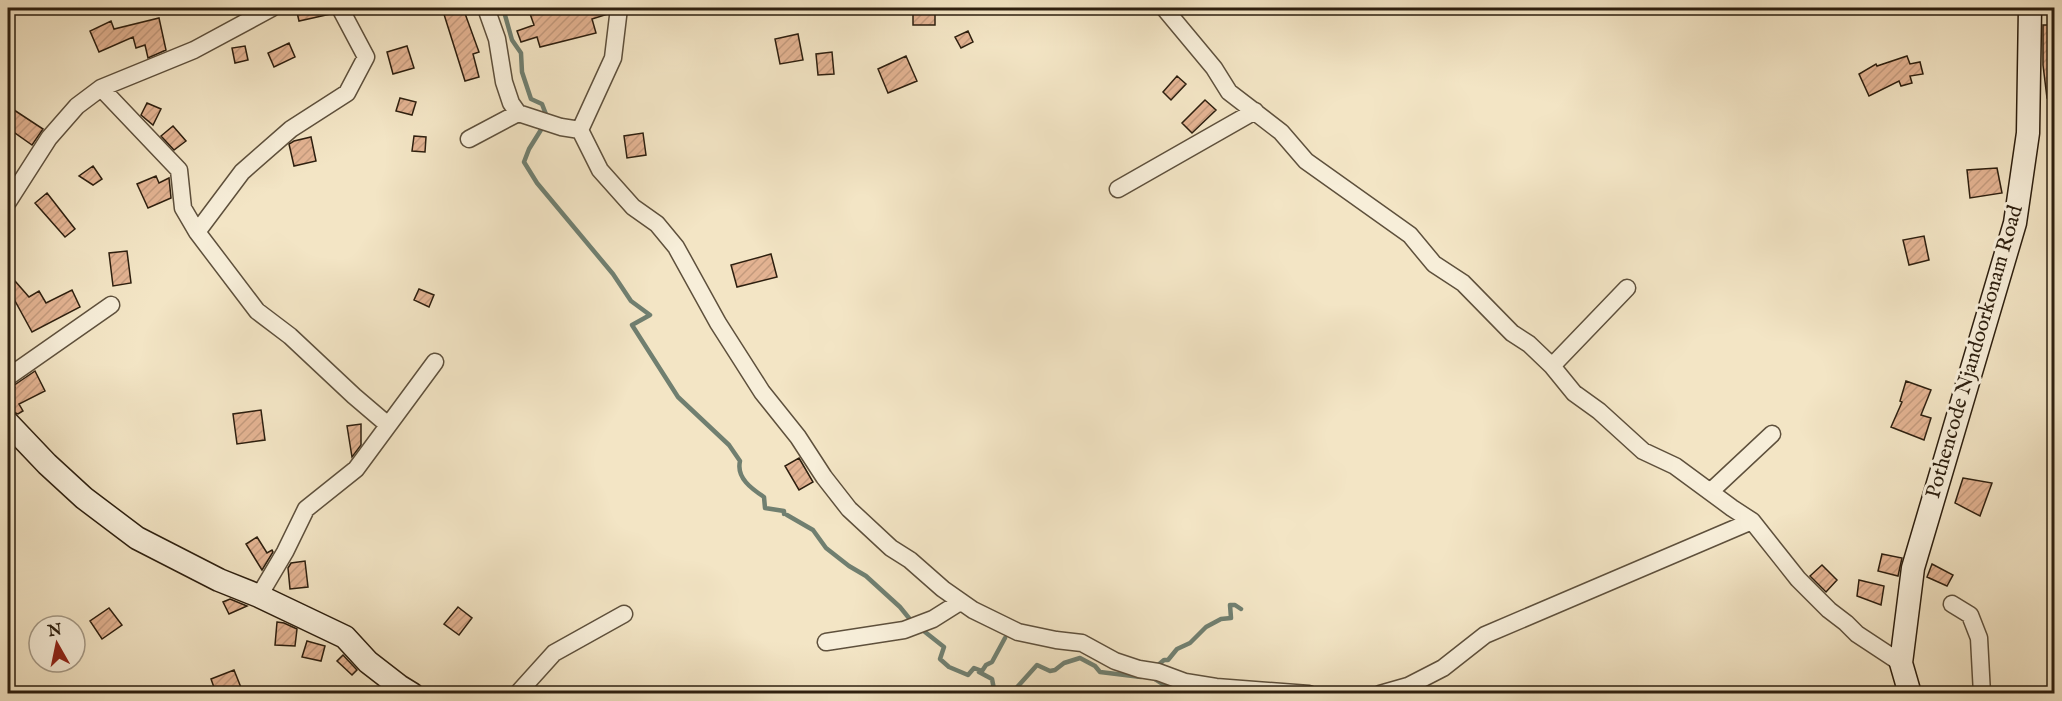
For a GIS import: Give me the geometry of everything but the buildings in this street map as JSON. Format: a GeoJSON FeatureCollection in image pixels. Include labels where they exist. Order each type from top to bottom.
{"type":"FeatureCollection","features":[{"type":"Feature","properties":{"kind":"main road","name":"Pothencode Njandoorkonam Road"},"geometry":{"type":"LineString","coordinates":[[1910,693],[1902,663],[1913,568],[2015,223],[2028,133],[2030,8]]}},
{"type":"Feature","properties":{"kind":"main road"},"geometry":{"type":"LineString","coordinates":[[8,423],[84,498],[137,538],[219,580],[259,596],[345,637],[368,662],[412,693]]}},
{"type":"Feature","properties":{"kind":"street"},"geometry":{"type":"LineString","coordinates":[[8,202],[49,138],[76,106],[101,88],[194,50],[272,8]]}},
{"type":"Feature","properties":{"kind":"street"},"geometry":{"type":"LineString","coordinates":[[197,232],[242,172],[291,129],[347,93],[366,57],[340,8]]}},
{"type":"Feature","properties":{"kind":"street"},"geometry":{"type":"LineString","coordinates":[[486,8],[497,39],[504,82],[511,103],[518,113],[561,128],[580,130]]}},
{"type":"Feature","properties":{"kind":"street"},"geometry":{"type":"LineString","coordinates":[[580,130],[613,58],[620,8]]}},
{"type":"Feature","properties":{"kind":"street"},"geometry":{"type":"LineString","coordinates":[[1164,8],[1214,68],[1229,92],[1281,132],[1306,161],[1410,235],[1434,264],[1463,283],[1512,333],[1529,344],[1552,366],[1574,393],[1599,411],[1643,452],[1675,466],[1752,521],[1798,579],[1829,610],[1857,634],[1902,663]]}},
{"type":"Feature","properties":{"kind":"street"},"geometry":{"type":"LineString","coordinates":[[101,88],[179,170],[183,208],[197,232],[257,311],[290,336],[388,425]]}},
{"type":"Feature","properties":{"kind":"street"},"geometry":{"type":"LineString","coordinates":[[1118,189],[1255,111]]}},
{"type":"Feature","properties":{"kind":"street"},"geometry":{"type":"LineString","coordinates":[[469,140],[518,113]]}},
{"type":"Feature","properties":{"kind":"street"},"geometry":{"type":"LineString","coordinates":[[580,130],[600,170],[633,207],[657,224],[676,247],[718,323],[762,392],[798,436],[824,477],[849,509],[891,548],[910,560],[943,590],[960,602],[1018,632],[1082,643],[1115,661],[1139,669],[1158,672],[1185,682],[1216,690],[1309,693]]}},
{"type":"Feature","properties":{"kind":"street"},"geometry":{"type":"LineString","coordinates":[[1552,366],[1627,288]]}},
{"type":"Feature","properties":{"kind":"street"},"geometry":{"type":"LineString","coordinates":[[8,377],[111,305]]}},
{"type":"Feature","properties":{"kind":"street"},"geometry":{"type":"LineString","coordinates":[[259,596],[285,552],[306,509],[356,469],[435,362]]}},
{"type":"Feature","properties":{"kind":"street"},"geometry":{"type":"LineString","coordinates":[[1710,492],[1772,435]]}},
{"type":"Feature","properties":{"kind":"street"},"geometry":{"type":"LineString","coordinates":[[1380,693],[1408,686],[1443,668],[1485,635],[1752,521]]}},
{"type":"Feature","properties":{"kind":"street"},"geometry":{"type":"LineString","coordinates":[[826,642],[904,630],[933,619],[960,602]]}},
{"type":"Feature","properties":{"kind":"street"},"geometry":{"type":"LineString","coordinates":[[1952,604],[1970,615],[1979,638],[1982,693]]}},
{"type":"Feature","properties":{"kind":"street"},"geometry":{"type":"LineString","coordinates":[[517,693],[554,653],[624,614]]}},
{"type":"Feature","properties":{"kind":"waterway"},"geometry":{"type":"LineString","coordinates":[[503,8],[512,40],[521,53],[522,72],[531,99],[542,104],[547,117]]}},
{"type":"Feature","properties":{"kind":"waterway"},"geometry":{"type":"LineString","coordinates":[[544,125],[524,162],[537,183],[613,274],[631,301],[650,315],[632,325],[678,397],[729,445],[740,461],[740,473],[743,478],[750,487],[764,497],[765,508],[784,511],[784,514]]}},
{"type":"Feature","properties":{"kind":"waterway"},"geometry":{"type":"LineString","coordinates":[[787,515],[813,530],[826,548],[866,576],[900,607],[913,623]]}},
{"type":"Feature","properties":{"kind":"waterway"},"geometry":{"type":"LineString","coordinates":[[1157,666],[1164,660],[1168,660],[1177,649],[1190,643],[1206,627],[1221,619],[1231,618],[1230,605],[1241,609]]}},
{"type":"Feature","properties":{"kind":"waterway"},"geometry":{"type":"LineString","coordinates":[[920,628],[944,647],[940,659],[949,667],[968,675],[974,668],[982,671],[992,662],[1005,638]]}},
{"type":"Feature","properties":{"kind":"waterway"},"geometry":{"type":"LineString","coordinates":[[1011,694],[1037,665],[1050,671],[1080,658],[1095,666],[1100,672],[1141,677]]}},
{"type":"Feature","properties":{"kind":"waterway"},"geometry":{"type":"LineString","coordinates":[[979,672],[992,679],[995,694]]}},
{"type":"Feature","properties":{"kind":"waterway"},"geometry":{"type":"LineString","coordinates":[[1155,679],[1166,686],[1173,687],[1174,694]]}}]}
